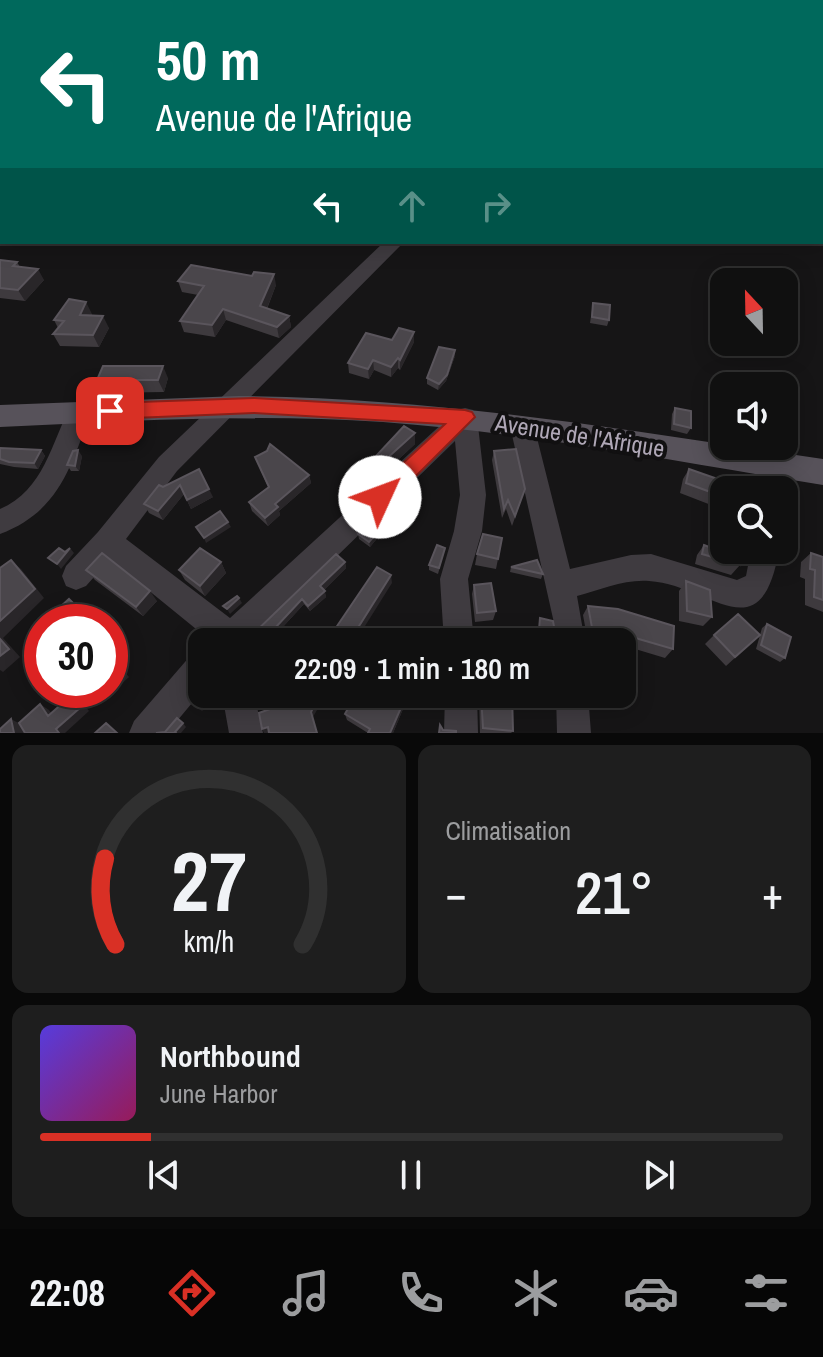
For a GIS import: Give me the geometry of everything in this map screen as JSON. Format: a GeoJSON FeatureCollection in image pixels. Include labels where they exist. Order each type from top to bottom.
{"type":"FeatureCollection","features":[{"type":"Feature","properties":{"kind":"main road","name":"Avenue de l'Afrique"},"geometry":{"type":"LineString","coordinates":[[0,416],[229,407],[381,410],[465,417],[522,426],[764,476]]}},
{"type":"Feature","properties":{"kind":"main road","name":"Avenue de l'Afrique"},"geometry":{"type":"LineString","coordinates":[[780,476],[823,472]]}},
{"type":"Feature","properties":{"kind":"street"},"geometry":{"type":"LineString","coordinates":[[76,576],[108,541],[168,464],[393,244]]}},
{"type":"Feature","properties":{"kind":"street"},"geometry":{"type":"LineString","coordinates":[[0,522],[27,510],[51,483],[79,412]]}},
{"type":"Feature","properties":{"kind":"street"},"geometry":{"type":"LineString","coordinates":[[242,628],[465,417]]}},
{"type":"Feature","properties":{"kind":"street"},"geometry":{"type":"LineString","coordinates":[[458,628],[454,579],[468,531],[473,495],[465,417]]}},
{"type":"Feature","properties":{"kind":"street"},"geometry":{"type":"LineString","coordinates":[[522,426],[569,628]]}},
{"type":"Feature","properties":{"kind":"street"},"geometry":{"type":"LineString","coordinates":[[108,541],[214,628]]}},
{"type":"Feature","properties":{"kind":"street"},"geometry":{"type":"LineString","coordinates":[[560,586],[631,568],[651,567],[737,594],[750,594],[757,588],[762,564]]}},
{"type":"Feature","properties":{"kind":"street"},"geometry":{"type":"LineString","coordinates":[[146,733],[188,683]]}},
{"type":"Feature","properties":{"kind":"street"},"geometry":{"type":"LineString","coordinates":[[241,708],[246,733]]}},
{"type":"Feature","properties":{"kind":"street"},"geometry":{"type":"LineString","coordinates":[[461,708],[461,733]]}},
{"type":"Feature","properties":{"kind":"street"},"geometry":{"type":"LineString","coordinates":[[573,708],[574,733]]}},
{"type":"Feature","properties":{"kind":"building"},"geometry":{"type":"Polygon","coordinates":[[[0,260],[17,262],[13,266],[38,269],[18,290],[0,288],[0,260]]]}},
{"type":"Feature","properties":{"kind":"building"},"geometry":{"type":"Polygon","coordinates":[[[191,265],[252,276],[254,272],[274,274],[260,306],[289,316],[277,327],[223,309],[212,325],[180,321],[204,286],[178,281],[191,265]]]}},
{"type":"Feature","properties":{"kind":"building"},"geometry":{"type":"Polygon","coordinates":[[[69,299],[86,302],[80,315],[103,316],[93,335],[53,334],[64,321],[54,320],[69,299]]]}},
{"type":"Feature","properties":{"kind":"building"},"geometry":{"type":"Polygon","coordinates":[[[593,303],[610,305],[609,320],[592,317],[593,303]]]}},
{"type":"Feature","properties":{"kind":"building"},"geometry":{"type":"Polygon","coordinates":[[[399,328],[414,332],[400,360],[398,358],[391,367],[373,360],[368,369],[348,363],[366,333],[392,340],[399,328]]]}},
{"type":"Feature","properties":{"kind":"building"},"geometry":{"type":"Polygon","coordinates":[[[439,347],[455,350],[447,375],[439,384],[427,378],[439,347]]]}},
{"type":"Feature","properties":{"kind":"building"},"geometry":{"type":"Polygon","coordinates":[[[103,366],[163,366],[158,380],[97,380],[103,366]]]}},
{"type":"Feature","properties":{"kind":"building"},"geometry":{"type":"Polygon","coordinates":[[[675,408],[691,411],[691,428],[674,424],[675,408]]]}},
{"type":"Feature","properties":{"kind":"building"},"geometry":{"type":"Polygon","coordinates":[[[404,426],[415,433],[384,461],[376,456],[404,426]]]}},
{"type":"Feature","properties":{"kind":"building"},"geometry":{"type":"Polygon","coordinates":[[[270,444],[309,475],[275,504],[278,507],[265,518],[249,502],[269,487],[255,457],[267,451],[270,444]]]}},
{"type":"Feature","properties":{"kind":"building"},"geometry":{"type":"Polygon","coordinates":[[[0,448],[41,450],[34,463],[9,462],[0,459],[0,448]]]}},
{"type":"Feature","properties":{"kind":"building"},"geometry":{"type":"Polygon","coordinates":[[[516,449],[525,489],[515,516],[508,500],[504,509],[494,451],[516,449]]]}},
{"type":"Feature","properties":{"kind":"building"},"geometry":{"type":"Polygon","coordinates":[[[78,450],[75,466],[67,465],[73,451],[78,450]]]}},
{"type":"Feature","properties":{"kind":"building"},"geometry":{"type":"Polygon","coordinates":[[[199,469],[209,489],[187,500],[180,485],[158,511],[144,504],[159,485],[163,487],[199,469]]]}},
{"type":"Feature","properties":{"kind":"building"},"geometry":{"type":"Polygon","coordinates":[[[689,469],[710,476],[710,492],[686,483],[689,469]]]}},
{"type":"Feature","properties":{"kind":"building"},"geometry":{"type":"Polygon","coordinates":[[[220,511],[228,522],[204,538],[196,527],[220,511]]]}},
{"type":"Feature","properties":{"kind":"building"},"geometry":{"type":"Polygon","coordinates":[[[375,517],[385,524],[369,542],[358,534],[375,517]]]}},
{"type":"Feature","properties":{"kind":"building"},"geometry":{"type":"Polygon","coordinates":[[[483,534],[502,538],[498,559],[477,554],[483,534]]]}},
{"type":"Feature","properties":{"kind":"building"},"geometry":{"type":"Polygon","coordinates":[[[437,545],[445,548],[439,568],[429,565],[437,545]]]}},
{"type":"Feature","properties":{"kind":"building"},"geometry":{"type":"Polygon","coordinates":[[[704,545],[710,547],[710,556],[702,554],[704,545]]]}},
{"type":"Feature","properties":{"kind":"building"},"geometry":{"type":"Polygon","coordinates":[[[59,548],[65,552],[70,548],[57,564],[48,558],[59,548]]]}},
{"type":"Feature","properties":{"kind":"building"},"geometry":{"type":"Polygon","coordinates":[[[200,548],[221,562],[200,586],[179,570],[200,548]]]}},
{"type":"Feature","properties":{"kind":"building"},"geometry":{"type":"Polygon","coordinates":[[[102,553],[150,591],[136,607],[86,570],[102,553]]]}},
{"type":"Feature","properties":{"kind":"building"},"geometry":{"type":"Polygon","coordinates":[[[811,553],[823,557],[823,600],[814,597],[815,570],[810,569],[811,553]]]}},
{"type":"Feature","properties":{"kind":"building"},"geometry":{"type":"Polygon","coordinates":[[[336,554],[345,562],[320,586],[325,591],[308,606],[302,599],[275,628],[259,628],[336,554]]]}},
{"type":"Feature","properties":{"kind":"building"},"geometry":{"type":"Polygon","coordinates":[[[11,560],[35,589],[0,621],[0,568],[11,560]]]}},
{"type":"Feature","properties":{"kind":"building"},"geometry":{"type":"Polygon","coordinates":[[[537,560],[543,574],[511,567],[537,560]]]}},
{"type":"Feature","properties":{"kind":"building"},"geometry":{"type":"Polygon","coordinates":[[[377,567],[391,575],[358,628],[336,628],[377,567]]]}},
{"type":"Feature","properties":{"kind":"building"},"geometry":{"type":"Polygon","coordinates":[[[686,581],[710,590],[712,617],[687,611],[686,581]]]}},
{"type":"Feature","properties":{"kind":"building"},"geometry":{"type":"Polygon","coordinates":[[[491,583],[496,611],[477,613],[474,585],[491,583]]]}},
{"type":"Feature","properties":{"kind":"building"},"geometry":{"type":"Polygon","coordinates":[[[237,596],[239,598],[227,609],[223,606],[237,596]]]}},
{"type":"Feature","properties":{"kind":"building"},"geometry":{"type":"Polygon","coordinates":[[[588,606],[618,609],[674,626],[673,649],[636,638],[636,628],[592,628],[588,606]]]}},
{"type":"Feature","properties":{"kind":"building"},"geometry":{"type":"Polygon","coordinates":[[[738,614],[760,635],[735,657],[714,635],[738,614]]]}},
{"type":"Feature","properties":{"kind":"building"},"geometry":{"type":"Polygon","coordinates":[[[540,618],[553,621],[554,628],[539,628],[540,618]]]}},
{"type":"Feature","properties":{"kind":"building"},"geometry":{"type":"Polygon","coordinates":[[[767,624],[791,637],[785,658],[761,645],[767,624]]]}},
{"type":"Feature","properties":{"kind":"building"},"geometry":{"type":"Polygon","coordinates":[[[0,639],[9,649],[0,656],[0,639]]]}},
{"type":"Feature","properties":{"kind":"building"},"geometry":{"type":"Polygon","coordinates":[[[36,708],[43,708],[48,716],[57,708],[80,708],[56,729],[59,733],[25,733],[19,723],[36,708]]]}},
{"type":"Feature","properties":{"kind":"building"},"geometry":{"type":"Polygon","coordinates":[[[273,708],[313,708],[311,712],[317,733],[269,733],[268,727],[262,729],[259,713],[273,708]]]}},
{"type":"Feature","properties":{"kind":"building"},"geometry":{"type":"Polygon","coordinates":[[[348,708],[401,708],[390,733],[368,733],[370,729],[345,714],[348,708]]]}},
{"type":"Feature","properties":{"kind":"building"},"geometry":{"type":"Polygon","coordinates":[[[482,708],[512,708],[513,731],[483,728],[482,708]]]}},
{"type":"Feature","properties":{"kind":"building"},"geometry":{"type":"Polygon","coordinates":[[[177,718],[183,723],[176,733],[156,733],[165,732],[177,718]]]}},
{"type":"Feature","properties":{"kind":"building"},"geometry":{"type":"Polygon","coordinates":[[[11,719],[14,733],[0,733],[0,729],[11,719]]]}},
{"type":"Feature","properties":{"kind":"building"},"geometry":{"type":"Polygon","coordinates":[[[106,723],[117,733],[95,733],[106,723]]]}},
{"type":"Feature","properties":{"kind":"building"},"geometry":{"type":"Polygon","coordinates":[[[440,725],[443,730],[456,733],[439,733],[440,725]]]}},
{"type":"Feature","properties":{"kind":"route"},"geometry":{"type":"LineString","coordinates":[[110,411],[254,406],[381,410],[465,417],[380,497]]}}]}
